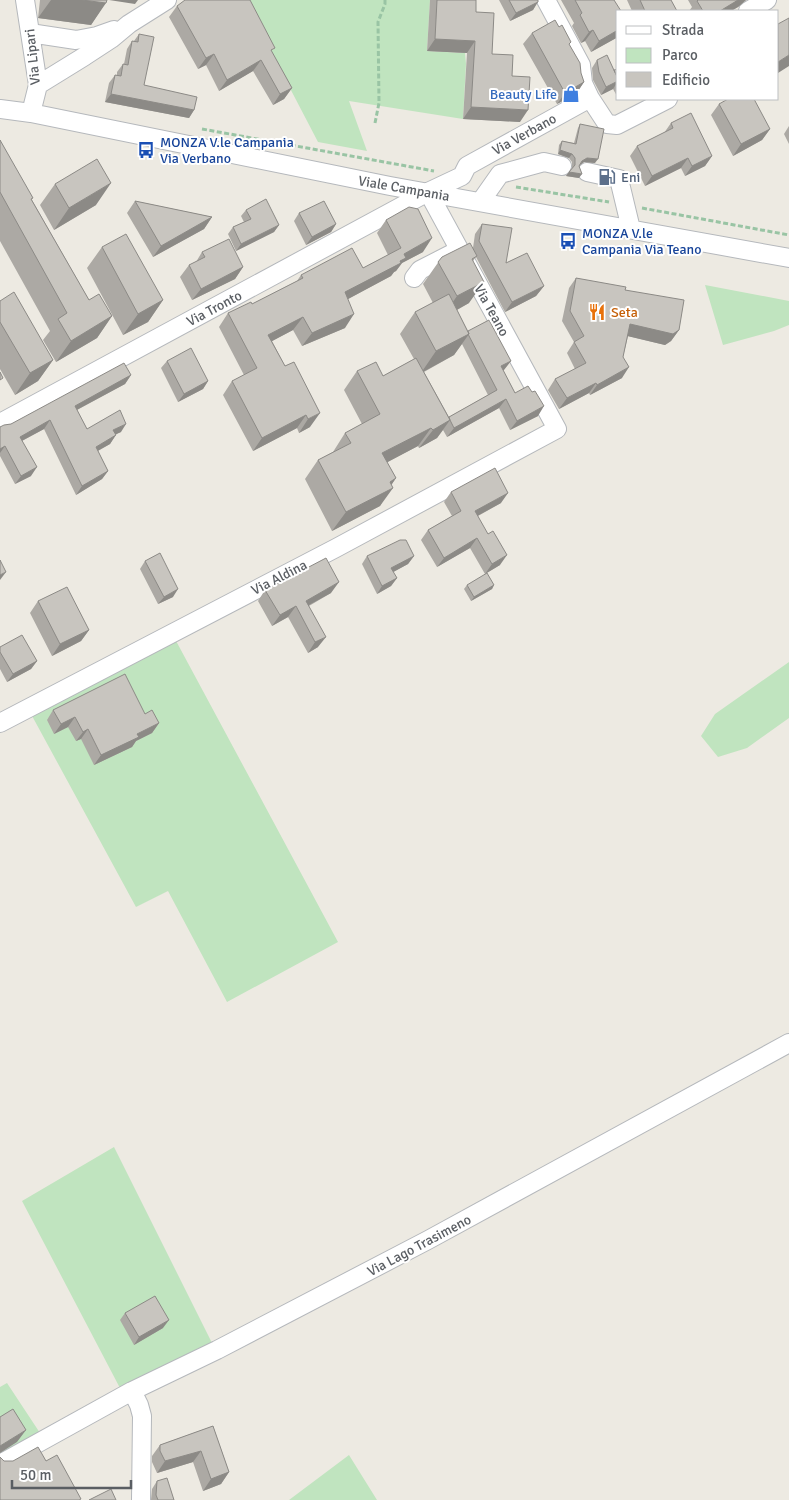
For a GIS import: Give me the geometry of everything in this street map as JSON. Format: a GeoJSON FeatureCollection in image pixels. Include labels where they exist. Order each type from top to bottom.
{"type":"FeatureCollection","features":[{"type":"Feature","properties":{"kind":"street","name":"Via Lipari"},"geometry":{"type":"LineString","coordinates":[[25,0],[38,85],[26,112]]}},
{"type":"Feature","properties":{"kind":"street"},"geometry":{"type":"LineString","coordinates":[[38,85],[111,39],[129,24],[167,0]]}},
{"type":"Feature","properties":{"kind":"street"},"geometry":{"type":"LineString","coordinates":[[546,0],[582,65],[583,83],[590,98],[607,124],[611,126],[617,125],[666,100]]}},
{"type":"Feature","properties":{"kind":"street"},"geometry":{"type":"LineString","coordinates":[[750,10],[767,0]]}},
{"type":"Feature","properties":{"kind":"street"},"geometry":{"type":"LineString","coordinates":[[30,33],[76,40],[96,36],[129,24]]}},
{"type":"Feature","properties":{"kind":"street","name":"Via Verbano"},"geometry":{"type":"LineString","coordinates":[[428,192],[462,176],[467,166],[590,98]]}},
{"type":"Feature","properties":{"kind":"street","name":"Viale Campania"},"geometry":{"type":"LineString","coordinates":[[0,109],[26,112],[380,184],[789,258]]}},
{"type":"Feature","properties":{"kind":"street","name":"Viale Campania"},"geometry":{"type":"LineString","coordinates":[[0,117],[26,112]]}},
{"type":"Feature","properties":{"kind":"street"},"geometry":{"type":"LineString","coordinates":[[481,201],[500,174],[544,162],[562,166]]}},
{"type":"Feature","properties":{"kind":"street"},"geometry":{"type":"LineString","coordinates":[[588,172],[618,180],[631,229]]}},
{"type":"Feature","properties":{"kind":"street","name":"Via Teano"},"geometry":{"type":"LineString","coordinates":[[428,192],[557,429]]}},
{"type":"Feature","properties":{"kind":"street","name":"Via Tronto"},"geometry":{"type":"LineString","coordinates":[[0,423],[428,192]]}},
{"type":"Feature","properties":{"kind":"street"},"geometry":{"type":"LineString","coordinates":[[414,278],[420,270],[459,250]]}},
{"type":"Feature","properties":{"kind":"street","name":"Via Aldina"},"geometry":{"type":"LineString","coordinates":[[0,723],[341,546],[557,429]]}},
{"type":"Feature","properties":{"kind":"street","name":"Via Lago Trasimeno"},"geometry":{"type":"LineString","coordinates":[[0,1464],[132,1391],[252,1332],[428,1240],[789,1043]]}},
{"type":"Feature","properties":{"kind":"street"},"geometry":{"type":"LineString","coordinates":[[132,1391],[142,1416],[141,1500]]}},
{"type":"Feature","properties":{"kind":"path"},"geometry":{"type":"LineString","coordinates":[[375,123],[379,103],[378,22],[385,0]]}},
{"type":"Feature","properties":{"kind":"path"},"geometry":{"type":"LineString","coordinates":[[200,129],[462,176]]}},
{"type":"Feature","properties":{"kind":"path"},"geometry":{"type":"LineString","coordinates":[[494,183],[789,235]]}},
{"type":"Feature","properties":{"kind":"green space"},"geometry":{"type":"Polygon","coordinates":[[[244,0],[430,0],[427,51],[465,53],[463,119],[349,101],[367,151],[318,142],[244,0]]]}},
{"type":"Feature","properties":{"kind":"green space"},"geometry":{"type":"Polygon","coordinates":[[[705,285],[789,301],[789,325],[723,345],[705,285]]]}},
{"type":"Feature","properties":{"kind":"green space"},"geometry":{"type":"Polygon","coordinates":[[[175,639],[338,942],[227,1002],[168,891],[136,907],[31,714],[175,639]]]}},
{"type":"Feature","properties":{"kind":"green space"},"geometry":{"type":"Polygon","coordinates":[[[789,662],[789,718],[747,748],[718,757],[701,736],[715,714],[789,662]]]}},
{"type":"Feature","properties":{"kind":"green space"},"geometry":{"type":"Polygon","coordinates":[[[114,1147],[213,1345],[121,1390],[22,1201],[114,1147]]]}},
{"type":"Feature","properties":{"kind":"green space"},"geometry":{"type":"Polygon","coordinates":[[[7,1383],[40,1433],[0,1456],[0,1387],[7,1383]]]}},
{"type":"Feature","properties":{"kind":"green space"},"geometry":{"type":"Polygon","coordinates":[[[349,1455],[377,1500],[289,1500],[349,1455]]]}},
{"type":"Feature","properties":{"kind":"building"},"geometry":{"type":"Polygon","coordinates":[[[82,0],[107,0],[106,3],[82,0]]]}},
{"type":"Feature","properties":{"kind":"building"},"geometry":{"type":"Polygon","coordinates":[[[185,0],[250,0],[275,48],[271,50],[292,88],[280,94],[261,60],[227,80],[214,54],[206,58],[177,6],[185,0]]]}},
{"type":"Feature","properties":{"kind":"building"},"geometry":{"type":"Polygon","coordinates":[[[437,0],[476,0],[476,12],[494,13],[492,54],[513,55],[512,76],[530,77],[528,110],[471,107],[475,41],[435,39],[437,0]]]}},
{"type":"Feature","properties":{"kind":"building"},"geometry":{"type":"Polygon","coordinates":[[[509,0],[538,0],[538,2],[516,13],[509,0]]]}},
{"type":"Feature","properties":{"kind":"building"},"geometry":{"type":"Polygon","coordinates":[[[575,0],[614,0],[620,10],[616,10],[616,31],[599,41],[593,30],[589,32],[580,15],[582,13],[575,0]]]}},
{"type":"Feature","properties":{"kind":"building"},"geometry":{"type":"Polygon","coordinates":[[[640,0],[671,0],[676,10],[645,10],[640,0]]]}},
{"type":"Feature","properties":{"kind":"building"},"geometry":{"type":"Polygon","coordinates":[[[738,0],[722,10],[702,10],[697,1],[738,0]]]}},
{"type":"Feature","properties":{"kind":"building"},"geometry":{"type":"Polygon","coordinates":[[[789,18],[789,55],[779,61],[779,23],[789,18]]]}},
{"type":"Feature","properties":{"kind":"building"},"geometry":{"type":"Polygon","coordinates":[[[555,20],[559,27],[562,25],[571,42],[569,44],[580,63],[584,82],[565,93],[532,33],[555,20]]]}},
{"type":"Feature","properties":{"kind":"building"},"geometry":{"type":"Polygon","coordinates":[[[139,34],[154,37],[144,85],[197,97],[194,110],[111,94],[115,75],[121,76],[123,64],[128,65],[132,41],[138,42],[139,34]]]}},
{"type":"Feature","properties":{"kind":"building"},"geometry":{"type":"Polygon","coordinates":[[[607,55],[616,75],[616,82],[606,87],[599,72],[597,60],[607,55]]]}},
{"type":"Feature","properties":{"kind":"building"},"geometry":{"type":"Polygon","coordinates":[[[726,100],[755,100],[770,129],[741,144],[719,104],[726,100]]]}},
{"type":"Feature","properties":{"kind":"building"},"geometry":{"type":"Polygon","coordinates":[[[691,113],[712,156],[692,166],[688,158],[652,176],[637,146],[673,128],[671,123],[691,113]]]}},
{"type":"Feature","properties":{"kind":"building"},"geometry":{"type":"Polygon","coordinates":[[[580,124],[604,129],[598,159],[587,158],[582,161],[579,166],[582,174],[569,172],[575,165],[575,158],[572,154],[560,150],[562,141],[576,144],[580,124]]]}},
{"type":"Feature","properties":{"kind":"building"},"geometry":{"type":"Polygon","coordinates":[[[0,140],[33,198],[31,199],[89,300],[99,294],[112,316],[71,341],[58,319],[67,313],[0,192],[0,140]]]}},
{"type":"Feature","properties":{"kind":"building"},"geometry":{"type":"Polygon","coordinates":[[[97,159],[111,183],[69,208],[55,184],[97,159]]]}},
{"type":"Feature","properties":{"kind":"building"},"geometry":{"type":"Polygon","coordinates":[[[266,199],[279,225],[241,244],[233,227],[251,219],[246,210],[266,199]]]}},
{"type":"Feature","properties":{"kind":"building"},"geometry":{"type":"Polygon","coordinates":[[[135,201],[212,217],[161,246],[135,201]]]}},
{"type":"Feature","properties":{"kind":"building"},"geometry":{"type":"Polygon","coordinates":[[[324,201],[336,224],[312,237],[299,213],[324,201]]]}},
{"type":"Feature","properties":{"kind":"building"},"geometry":{"type":"Polygon","coordinates":[[[409,207],[418,209],[432,238],[404,254],[406,258],[400,261],[401,263],[345,292],[354,314],[312,333],[303,317],[268,335],[285,366],[294,362],[320,413],[308,419],[306,415],[262,438],[232,381],[257,368],[228,313],[251,302],[252,304],[303,278],[301,275],[352,248],[363,268],[401,248],[386,220],[409,207]]]}},
{"type":"Feature","properties":{"kind":"building"},"geometry":{"type":"Polygon","coordinates":[[[482,224],[512,228],[506,263],[527,253],[544,286],[512,302],[479,241],[482,224]]]}},
{"type":"Feature","properties":{"kind":"building"},"geometry":{"type":"Polygon","coordinates":[[[126,234],[163,300],[138,314],[102,247],[126,234]]]}},
{"type":"Feature","properties":{"kind":"building"},"geometry":{"type":"Polygon","coordinates":[[[229,239],[243,267],[201,289],[189,265],[205,257],[202,252],[229,239]]]}},
{"type":"Feature","properties":{"kind":"building"},"geometry":{"type":"Polygon","coordinates":[[[470,243],[477,256],[472,259],[484,282],[457,296],[438,262],[442,257],[470,243]]]}},
{"type":"Feature","properties":{"kind":"building"},"geometry":{"type":"Polygon","coordinates":[[[576,278],[626,287],[625,290],[684,300],[679,330],[673,334],[630,324],[623,357],[629,367],[597,385],[596,383],[567,398],[555,379],[586,363],[574,342],[584,336],[570,311],[576,278]]]}},
{"type":"Feature","properties":{"kind":"building"},"geometry":{"type":"Polygon","coordinates":[[[14,292],[53,360],[30,373],[0,322],[0,301],[14,292]]]}},
{"type":"Feature","properties":{"kind":"building"},"geometry":{"type":"Polygon","coordinates":[[[449,294],[469,334],[436,351],[415,312],[449,294]]]}},
{"type":"Feature","properties":{"kind":"building"},"geometry":{"type":"Polygon","coordinates":[[[489,320],[511,361],[501,366],[515,393],[528,386],[532,392],[535,391],[544,406],[517,421],[506,399],[454,428],[449,417],[497,390],[468,334],[468,331],[489,320]]]}},
{"type":"Feature","properties":{"kind":"building"},"geometry":{"type":"Polygon","coordinates":[[[191,348],[208,381],[184,394],[167,361],[191,348]]]}},
{"type":"Feature","properties":{"kind":"building"},"geometry":{"type":"Polygon","coordinates":[[[416,358],[450,420],[433,430],[431,428],[382,453],[396,478],[390,482],[393,488],[346,512],[318,460],[351,443],[345,433],[380,414],[357,371],[376,362],[383,376],[416,358]]]}},
{"type":"Feature","properties":{"kind":"building"},"geometry":{"type":"Polygon","coordinates":[[[124,363],[131,375],[75,406],[87,429],[120,410],[126,424],[113,430],[116,435],[96,447],[108,471],[82,486],[50,420],[20,437],[37,467],[21,476],[5,446],[0,449],[0,427],[11,424],[124,363]]]}},
{"type":"Feature","properties":{"kind":"building"},"geometry":{"type":"Polygon","coordinates":[[[495,468],[508,493],[475,511],[488,534],[493,531],[507,555],[492,564],[477,538],[444,558],[428,530],[461,511],[451,492],[495,468]]]}},
{"type":"Feature","properties":{"kind":"building"},"geometry":{"type":"Polygon","coordinates":[[[400,540],[406,540],[414,556],[391,568],[397,578],[382,586],[367,556],[400,540]]]}},
{"type":"Feature","properties":{"kind":"building"},"geometry":{"type":"Polygon","coordinates":[[[160,553],[178,589],[164,597],[145,561],[160,553]]]}},
{"type":"Feature","properties":{"kind":"building"},"geometry":{"type":"Polygon","coordinates":[[[326,558],[339,582],[306,601],[326,637],[315,642],[296,606],[280,615],[265,590],[326,558]]]}},
{"type":"Feature","properties":{"kind":"building"},"geometry":{"type":"Polygon","coordinates":[[[0,560],[6,572],[0,575],[0,560]]]}},
{"type":"Feature","properties":{"kind":"building"},"geometry":{"type":"Polygon","coordinates":[[[487,573],[494,585],[474,597],[467,585],[487,573]]]}},
{"type":"Feature","properties":{"kind":"building"},"geometry":{"type":"Polygon","coordinates":[[[67,587],[89,630],[60,644],[38,601],[67,587]]]}},
{"type":"Feature","properties":{"kind":"building"},"geometry":{"type":"Polygon","coordinates":[[[22,635],[37,661],[13,674],[0,652],[0,647],[22,635]]]}},
{"type":"Feature","properties":{"kind":"building"},"geometry":{"type":"Polygon","coordinates":[[[125,674],[145,714],[152,710],[159,723],[137,734],[139,737],[101,755],[88,729],[83,732],[75,717],[61,724],[53,710],[125,674]]]}},
{"type":"Feature","properties":{"kind":"building"},"geometry":{"type":"Polygon","coordinates":[[[155,1296],[169,1320],[139,1337],[125,1313],[155,1296]]]}},
{"type":"Feature","properties":{"kind":"building"},"geometry":{"type":"Polygon","coordinates":[[[13,1409],[26,1430],[0,1446],[0,1417],[13,1409]]]}},
{"type":"Feature","properties":{"kind":"building"},"geometry":{"type":"Polygon","coordinates":[[[213,1426],[229,1472],[211,1479],[201,1451],[165,1461],[160,1451],[160,1445],[213,1426]]]}},
{"type":"Feature","properties":{"kind":"building"},"geometry":{"type":"Polygon","coordinates":[[[38,1447],[46,1461],[57,1455],[81,1499],[0,1500],[0,1457],[4,1461],[13,1461],[38,1447]]]}},
{"type":"Feature","properties":{"kind":"building"},"geometry":{"type":"Polygon","coordinates":[[[167,1478],[174,1500],[158,1500],[156,1495],[157,1481],[167,1478]]]}},
{"type":"Feature","properties":{"kind":"building"},"geometry":{"type":"Polygon","coordinates":[[[111,1489],[116,1500],[89,1500],[111,1489]]]}},
{"type":"Feature","properties":{"kind":"place","name":"Beauty Life"},"geometry":{"type":"Point","coordinates":[571,94]}},
{"type":"Feature","properties":{"kind":"place","name":"MONZA V.le Campania Via Verbano"},"geometry":{"type":"Point","coordinates":[146,150]}},
{"type":"Feature","properties":{"kind":"place","name":"Eni"},"geometry":{"type":"Point","coordinates":[607,177]}},
{"type":"Feature","properties":{"kind":"place","name":"MONZA V.le Campania Via Teano"},"geometry":{"type":"Point","coordinates":[568,241]}},
{"type":"Feature","properties":{"kind":"place","name":"Seta"},"geometry":{"type":"Point","coordinates":[597,312]}}]}
